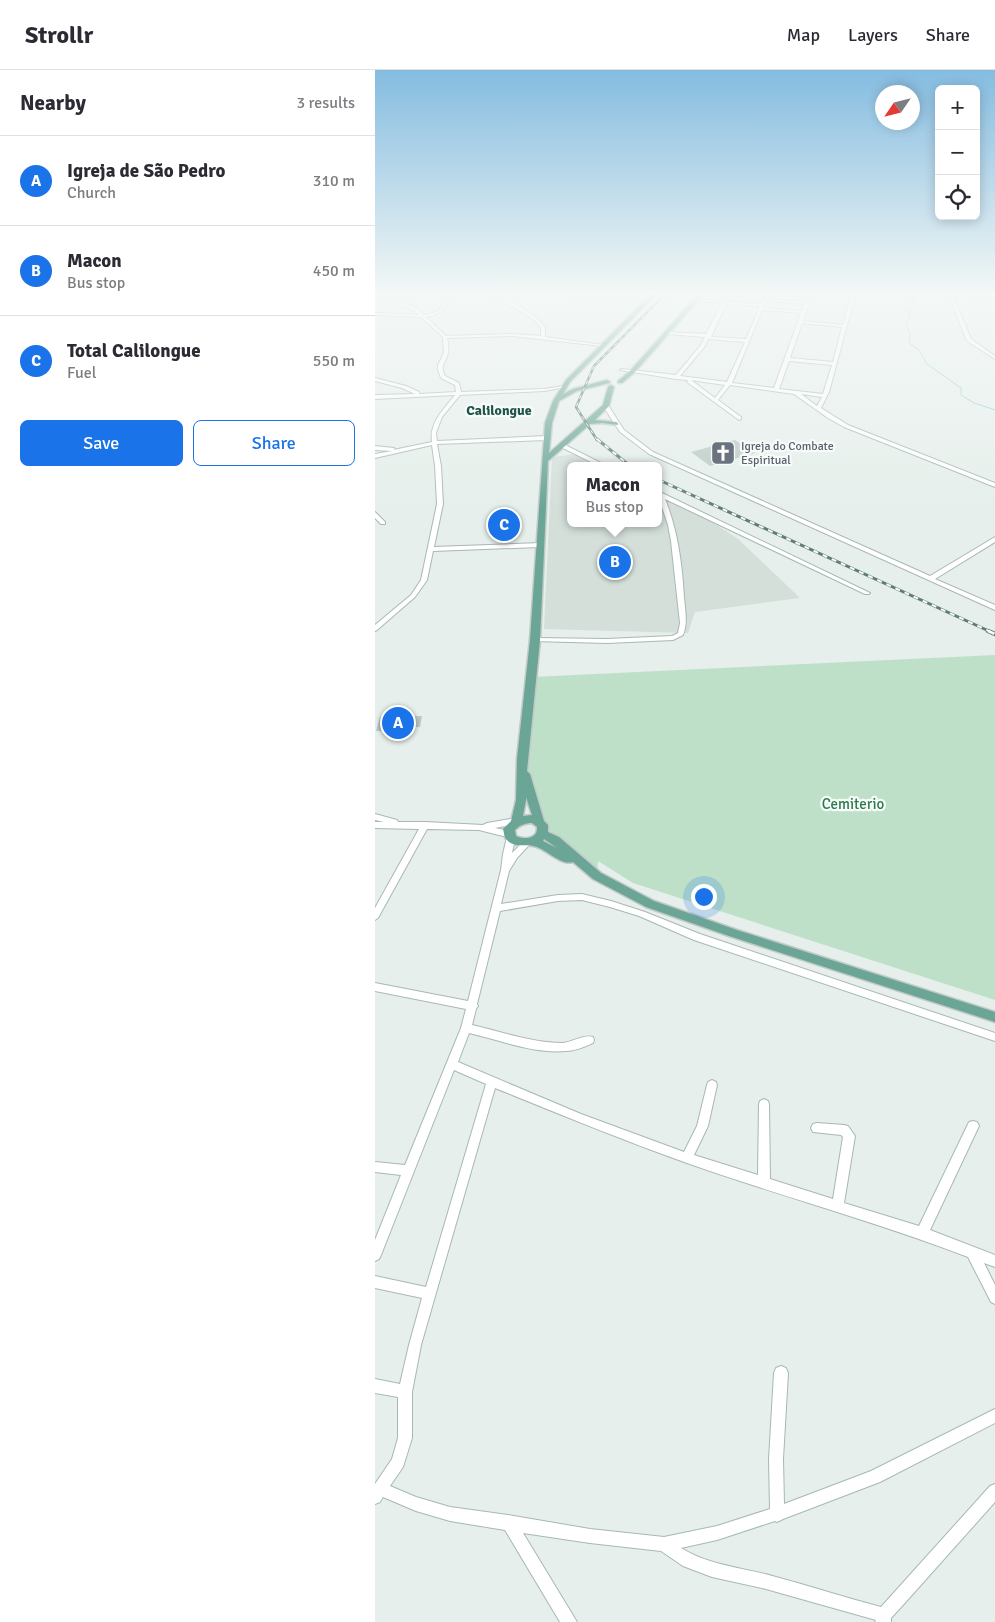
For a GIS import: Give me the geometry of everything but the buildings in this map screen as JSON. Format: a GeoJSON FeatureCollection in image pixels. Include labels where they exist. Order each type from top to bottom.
{"type":"FeatureCollection","features":[{"type":"Feature","properties":{"kind":"main road"},"geometry":{"type":"LineString","coordinates":[[516,822],[521,800],[522,766],[535,640],[545,460],[557,397],[584,364]]}},
{"type":"Feature","properties":{"kind":"main road"},"geometry":{"type":"LineString","coordinates":[[545,460],[606,406],[613,383],[628,364]]}},
{"type":"Feature","properties":{"kind":"main road"},"geometry":{"type":"LineString","coordinates":[[557,397],[584,387],[613,383],[638,364]]}},
{"type":"Feature","properties":{"kind":"main road"},"geometry":{"type":"LineString","coordinates":[[566,384],[584,387]]}},
{"type":"Feature","properties":{"kind":"main road"},"geometry":{"type":"LineString","coordinates":[[589,422],[603,421],[617,424]]}},
{"type":"Feature","properties":{"kind":"main road"},"geometry":{"type":"LineString","coordinates":[[551,435],[574,434]]}},
{"type":"Feature","properties":{"kind":"main road"},"geometry":{"type":"LineString","coordinates":[[522,766],[539,822],[542,825],[535,839]]}},
{"type":"Feature","properties":{"kind":"main road"},"geometry":{"type":"LineString","coordinates":[[539,822],[528,819],[516,822],[509,829],[510,836],[518,842],[535,839],[584,866],[622,891],[650,904],[733,933],[995,1017]]}},
{"type":"Feature","properties":{"kind":"street"},"geometry":{"type":"LineString","coordinates":[[440,364],[443,377],[457,384],[459,393]]}},
{"type":"Feature","properties":{"kind":"street"},"geometry":{"type":"LineString","coordinates":[[678,376],[687,364]]}},
{"type":"Feature","properties":{"kind":"street"},"geometry":{"type":"LineString","coordinates":[[715,400],[730,382],[738,364]]}},
{"type":"Feature","properties":{"kind":"street"},"geometry":{"type":"LineString","coordinates":[[777,388],[786,364]]}},
{"type":"Feature","properties":{"kind":"street"},"geometry":{"type":"LineString","coordinates":[[818,409],[826,394],[833,364]]}},
{"type":"Feature","properties":{"kind":"street"},"geometry":{"type":"LineString","coordinates":[[623,369],[826,394]]}},
{"type":"Feature","properties":{"kind":"street"},"geometry":{"type":"LineString","coordinates":[[678,376],[686,379],[739,418]]}},
{"type":"Feature","properties":{"kind":"street"},"geometry":{"type":"LineString","coordinates":[[375,379],[405,388],[419,395]]}},
{"type":"Feature","properties":{"kind":"street"},"geometry":{"type":"LineString","coordinates":[[686,379],[730,382]]}},
{"type":"Feature","properties":{"kind":"street"},"geometry":{"type":"LineString","coordinates":[[375,397],[544,390],[566,384]]}},
{"type":"Feature","properties":{"kind":"street"},"geometry":{"type":"LineString","coordinates":[[777,388],[796,393],[826,394]]}},
{"type":"Feature","properties":{"kind":"street"},"geometry":{"type":"LineString","coordinates":[[544,390],[557,397]]}},
{"type":"Feature","properties":{"kind":"street"},"geometry":{"type":"LineString","coordinates":[[375,629],[417,591],[424,580],[440,504],[438,466],[433,433],[439,417],[459,393]]}},
{"type":"Feature","properties":{"kind":"street"},"geometry":{"type":"LineString","coordinates":[[796,393],[838,422],[873,438],[995,485]]}},
{"type":"Feature","properties":{"kind":"street"},"geometry":{"type":"LineString","coordinates":[[606,406],[617,424],[632,440],[651,453],[995,608]]}},
{"type":"Feature","properties":{"kind":"street"},"geometry":{"type":"LineString","coordinates":[[375,456],[434,443],[551,435]]}},
{"type":"Feature","properties":{"kind":"street"},"geometry":{"type":"LineString","coordinates":[[561,444],[596,462]]}},
{"type":"Feature","properties":{"kind":"street"},"geometry":{"type":"LineString","coordinates":[[375,448],[407,449]]}},
{"type":"Feature","properties":{"kind":"street"},"geometry":{"type":"LineString","coordinates":[[662,495],[867,593]]}},
{"type":"Feature","properties":{"kind":"street"},"geometry":{"type":"LineString","coordinates":[[535,640],[607,641],[673,638],[681,634],[683,623],[676,543],[669,514],[662,500]]}},
{"type":"Feature","properties":{"kind":"street"},"geometry":{"type":"LineString","coordinates":[[375,514],[383,523]]}},
{"type":"Feature","properties":{"kind":"street"},"geometry":{"type":"LineString","coordinates":[[931,579],[995,539]]}},
{"type":"Feature","properties":{"kind":"street"},"geometry":{"type":"LineString","coordinates":[[431,549],[540,545]]}},
{"type":"Feature","properties":{"kind":"street"},"geometry":{"type":"LineString","coordinates":[[375,817],[402,824]]}},
{"type":"Feature","properties":{"kind":"street"},"geometry":{"type":"LineString","coordinates":[[375,825],[402,824],[479,827],[516,822]]}},
{"type":"Feature","properties":{"kind":"street"},"geometry":{"type":"LineString","coordinates":[[375,916],[425,825]]}},
{"type":"Feature","properties":{"kind":"street"},"geometry":{"type":"LineString","coordinates":[[375,1255],[453,1065],[473,1006],[505,870],[510,836],[479,827]]}},
{"type":"Feature","properties":{"kind":"street"},"geometry":{"type":"LineString","coordinates":[[505,870],[514,856],[535,839]]}},
{"type":"Feature","properties":{"kind":"street"},"geometry":{"type":"LineString","coordinates":[[496,908],[574,897],[611,904],[643,914],[697,936],[995,1037]]}},
{"type":"Feature","properties":{"kind":"street"},"geometry":{"type":"LineString","coordinates":[[375,987],[473,1006]]}},
{"type":"Feature","properties":{"kind":"street"},"geometry":{"type":"LineString","coordinates":[[467,1028],[562,1048],[576,1046],[589,1040]]}},
{"type":"Feature","properties":{"kind":"street"},"geometry":{"type":"LineString","coordinates":[[453,1065],[577,1117],[687,1158],[922,1233],[995,1261]]}},
{"type":"Feature","properties":{"kind":"street"},"geometry":{"type":"LineString","coordinates":[[493,1081],[415,1346],[405,1392],[405,1438],[398,1462],[378,1493],[451,1514],[590,1536],[664,1544],[717,1533],[777,1515],[875,1477],[995,1416]]}},
{"type":"Feature","properties":{"kind":"street"},"geometry":{"type":"LineString","coordinates":[[687,1158],[702,1126],[712,1084]]}},
{"type":"Feature","properties":{"kind":"street"},"geometry":{"type":"LineString","coordinates":[[764,1104],[764,1183]]}},
{"type":"Feature","properties":{"kind":"street"},"geometry":{"type":"LineString","coordinates":[[922,1233],[973,1126]]}},
{"type":"Feature","properties":{"kind":"street"},"geometry":{"type":"LineString","coordinates":[[817,1128],[844,1130],[849,1136],[838,1206]]}},
{"type":"Feature","properties":{"kind":"street"},"geometry":{"type":"LineString","coordinates":[[375,1167],[409,1171]]}},
{"type":"Feature","properties":{"kind":"street"},"geometry":{"type":"LineString","coordinates":[[972,1252],[995,1298]]}},
{"type":"Feature","properties":{"kind":"street"},"geometry":{"type":"LineString","coordinates":[[375,1282],[431,1294]]}},
{"type":"Feature","properties":{"kind":"street"},"geometry":{"type":"LineString","coordinates":[[777,1515],[776,1459],[781,1373]]}},
{"type":"Feature","properties":{"kind":"street"},"geometry":{"type":"LineString","coordinates":[[375,1386],[405,1392]]}},
{"type":"Feature","properties":{"kind":"street"},"geometry":{"type":"LineString","coordinates":[[664,1544],[679,1557],[696,1566],[765,1582],[883,1618],[919,1575],[965,1528],[995,1491]]}},
{"type":"Feature","properties":{"kind":"street"},"geometry":{"type":"LineString","coordinates":[[508,1522],[569,1622]]}},
{"type":"Feature","properties":{"kind":"shaded area"},"geometry":{"type":"Polygon","coordinates":[[[576,454],[591,462],[567,462],[567,527],[662,527],[662,497],[714,523],[738,539],[800,598],[695,612],[688,633],[544,629],[552,457],[576,454]]]}},
{"type":"Feature","properties":{"kind":"green space","name":"Cemiterio"},"geometry":{"type":"Polygon","coordinates":[[[995,655],[995,1000],[633,883],[598,861],[597,876],[542,834],[522,766],[532,677],[995,655]]]}},
{"type":"Feature","properties":{"kind":"waterway"},"geometry":{"type":"LineString","coordinates":[[928,364],[961,388],[961,395],[974,403],[995,410]]}},
{"type":"Feature","properties":{"kind":"railway"},"geometry":{"type":"LineString","coordinates":[[596,364],[576,407],[597,440]]}},
{"type":"Feature","properties":{"kind":"railway"},"geometry":{"type":"LineString","coordinates":[[597,439],[625,462]]}},
{"type":"Feature","properties":{"kind":"railway"},"geometry":{"type":"LineString","coordinates":[[662,481],[991,632]]}},
{"type":"Feature","properties":{"kind":"railway"},"geometry":{"type":"LineString","coordinates":[[988,631],[995,634]]}},
{"type":"Feature","properties":{"kind":"place","name":"Igreja do Combate Espiritual"},"geometry":{"type":"Point","coordinates":[723,453]}},
{"type":"Feature","properties":{"kind":"place","name":"Total Calilongue"},"geometry":{"type":"Point","coordinates":[504,525]}},
{"type":"Feature","properties":{"kind":"place","name":"Macon"},"geometry":{"type":"Point","coordinates":[615,562]}},
{"type":"Feature","properties":{"kind":"place","name":"Igreja de São Pedro"},"geometry":{"type":"Point","coordinates":[398,723]}},
{"type":"Feature","properties":{"kind":"district","name":"Calilongue"},"geometry":{"type":"Point","coordinates":[499,410]}}]}
